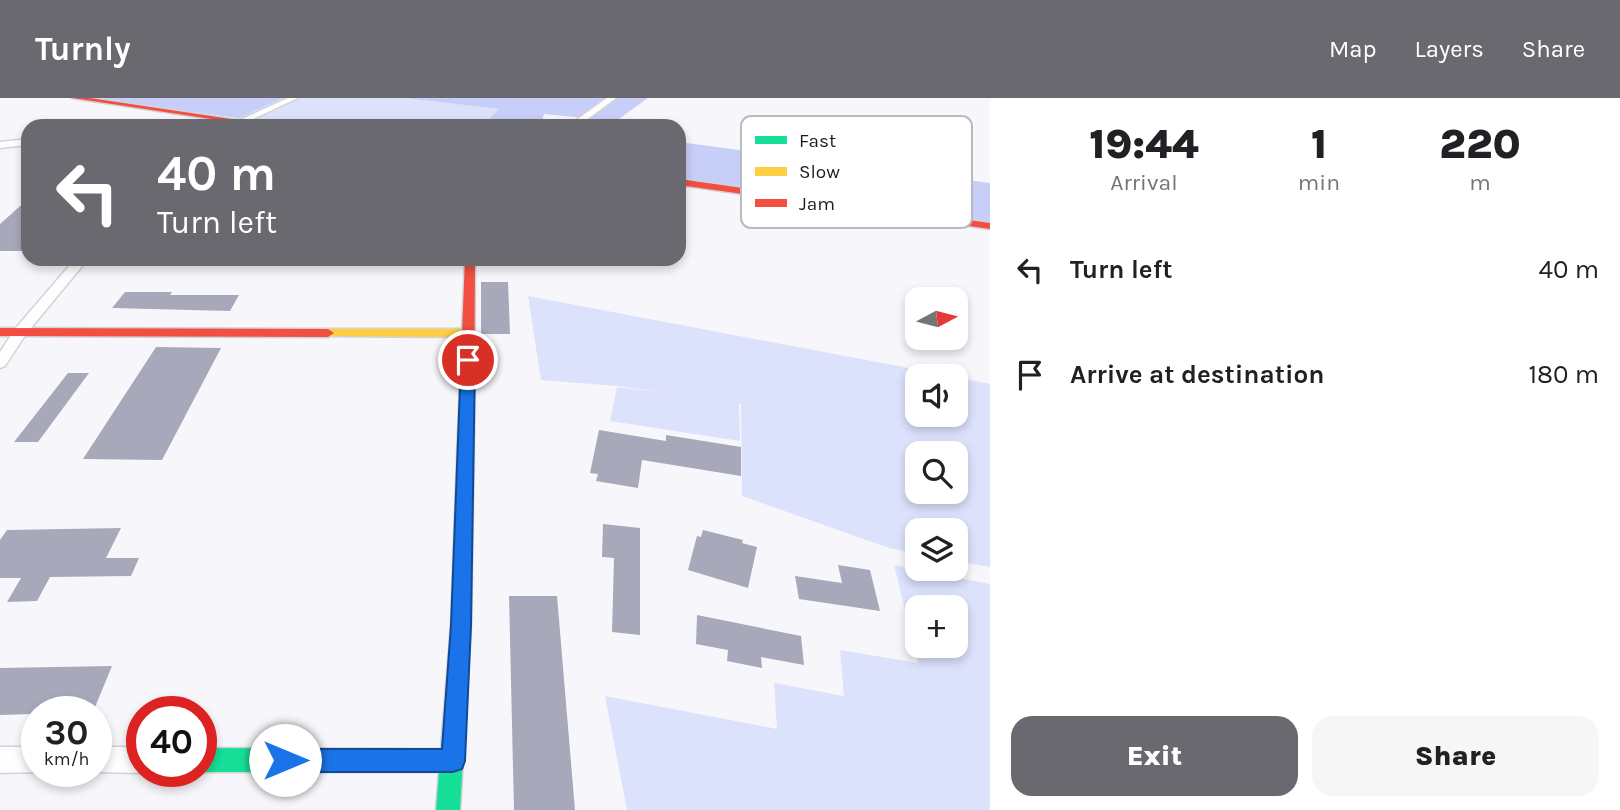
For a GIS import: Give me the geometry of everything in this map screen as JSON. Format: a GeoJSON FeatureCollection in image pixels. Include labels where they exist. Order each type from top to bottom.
{"type":"FeatureCollection","features":[{"type":"Feature","properties":{"kind":"street"},"geometry":{"type":"LineString","coordinates":[[75,98],[205,119]]}},
{"type":"Feature","properties":{"kind":"street"},"geometry":{"type":"LineString","coordinates":[[247,119],[294,98]]}},
{"type":"Feature","properties":{"kind":"street"},"geometry":{"type":"LineString","coordinates":[[582,119],[612,98]]}},
{"type":"Feature","properties":{"kind":"street"},"geometry":{"type":"LineString","coordinates":[[0,145],[21,143]]}},
{"type":"Feature","properties":{"kind":"street"},"geometry":{"type":"LineString","coordinates":[[686,184],[741,192]]}},
{"type":"Feature","properties":{"kind":"street"},"geometry":{"type":"LineString","coordinates":[[972,224],[990,226]]}},
{"type":"Feature","properties":{"kind":"street"},"geometry":{"type":"LineString","coordinates":[[0,363],[20,332],[76,266]]}},
{"type":"Feature","properties":{"kind":"street"},"geometry":{"type":"LineString","coordinates":[[448,810],[461,625],[470,266]]}},
{"type":"Feature","properties":{"kind":"street"},"geometry":{"type":"LineString","coordinates":[[0,332],[469,333]]}},
{"type":"Feature","properties":{"kind":"street"},"geometry":{"type":"LineString","coordinates":[[0,760],[21,760]]}},
{"type":"Feature","properties":{"kind":"street"},"geometry":{"type":"LineString","coordinates":[[217,760],[453,761]]}},
{"type":"Feature","properties":{"kind":"shaded area"},"geometry":{"type":"Polygon","coordinates":[[[283,98],[405,98],[500,109],[490,119],[239,118],[283,98]]]}},
{"type":"Feature","properties":{"kind":"shaded area"},"geometry":{"type":"Polygon","coordinates":[[[283,98],[239,118],[99,100],[283,98]]]}},
{"type":"Feature","properties":{"kind":"shaded area"},"geometry":{"type":"Polygon","coordinates":[[[405,98],[648,98],[619,119],[586,119],[544,114],[543,119],[490,119],[499,109],[405,98]]]}},
{"type":"Feature","properties":{"kind":"shaded area"},"geometry":{"type":"Polygon","coordinates":[[[686,143],[741,150],[741,189],[686,182],[686,143]]]}},
{"type":"Feature","properties":{"kind":"shaded area"},"geometry":{"type":"Polygon","coordinates":[[[972,181],[990,183],[990,222],[972,220],[972,181]]]}},
{"type":"Feature","properties":{"kind":"shaded area"},"geometry":{"type":"Polygon","coordinates":[[[528,296],[905,367],[905,427],[968,427],[968,379],[990,384],[990,567],[968,563],[968,518],[905,518],[905,551],[889,548],[742,496],[741,404],[740,441],[610,421],[617,387],[666,393],[617,386],[541,380],[528,296]]]}},
{"type":"Feature","properties":{"kind":"shaded area"},"geometry":{"type":"Polygon","coordinates":[[[894,565],[905,567],[905,581],[968,580],[990,584],[990,810],[627,810],[605,696],[777,729],[774,683],[844,696],[840,650],[918,663],[917,658],[968,658],[968,595],[905,595],[905,610],[894,565]]]}},
{"type":"Feature","properties":{"kind":"building"},"geometry":{"type":"Polygon","coordinates":[[[21,205],[21,251],[0,251],[0,224],[21,205]]]}},
{"type":"Feature","properties":{"kind":"building"},"geometry":{"type":"Polygon","coordinates":[[[481,282],[508,282],[510,334],[481,334],[481,282]]]}},
{"type":"Feature","properties":{"kind":"building"},"geometry":{"type":"Polygon","coordinates":[[[125,292],[239,295],[230,311],[112,308],[125,292]]]}},
{"type":"Feature","properties":{"kind":"building"},"geometry":{"type":"Polygon","coordinates":[[[156,347],[221,348],[162,460],[83,459],[156,347]]]}},
{"type":"Feature","properties":{"kind":"building"},"geometry":{"type":"Polygon","coordinates":[[[68,373],[89,373],[38,442],[14,442],[68,373]]]}},
{"type":"Feature","properties":{"kind":"building"},"geometry":{"type":"Polygon","coordinates":[[[599,430],[666,441],[666,435],[741,447],[741,476],[642,460],[638,488],[596,481],[598,474],[590,473],[599,430]]]}},
{"type":"Feature","properties":{"kind":"building"},"geometry":{"type":"Polygon","coordinates":[[[603,524],[640,528],[640,635],[612,632],[614,558],[602,557],[603,524]]]}},
{"type":"Feature","properties":{"kind":"building"},"geometry":{"type":"Polygon","coordinates":[[[121,528],[106,558],[139,558],[131,576],[50,577],[37,601],[7,602],[21,578],[0,578],[0,540],[7,530],[121,528]]]}},
{"type":"Feature","properties":{"kind":"building"},"geometry":{"type":"Polygon","coordinates":[[[703,530],[743,540],[742,543],[757,547],[748,588],[688,570],[697,536],[701,537],[703,530]]]}},
{"type":"Feature","properties":{"kind":"building"},"geometry":{"type":"Polygon","coordinates":[[[838,565],[870,570],[880,611],[799,599],[795,576],[842,583],[838,565]]]}},
{"type":"Feature","properties":{"kind":"building"},"geometry":{"type":"Polygon","coordinates":[[[509,596],[557,596],[575,810],[514,810],[509,596]]]}},
{"type":"Feature","properties":{"kind":"building"},"geometry":{"type":"Polygon","coordinates":[[[697,615],[801,636],[804,665],[761,657],[762,668],[727,661],[728,650],[696,644],[697,615]]]}},
{"type":"Feature","properties":{"kind":"building"},"geometry":{"type":"Polygon","coordinates":[[[112,666],[100,696],[21,696],[21,714],[0,715],[0,668],[112,666]]]}},
{"type":"Feature","properties":{"kind":"traffic: fast"},"geometry":{"type":"LineString","coordinates":[[448,810],[461,625],[466,433]]}},
{"type":"Feature","properties":{"kind":"traffic: fast"},"geometry":{"type":"LineString","coordinates":[[217,760],[453,761]]}},
{"type":"Feature","properties":{"kind":"traffic: slow"},"geometry":{"type":"LineString","coordinates":[[328,333],[469,333]]}},
{"type":"Feature","properties":{"kind":"traffic: jam"},"geometry":{"type":"LineString","coordinates":[[75,98],[224,119]]}},
{"type":"Feature","properties":{"kind":"traffic: jam"},"geometry":{"type":"LineString","coordinates":[[686,183],[741,191]]}},
{"type":"Feature","properties":{"kind":"traffic: jam"},"geometry":{"type":"LineString","coordinates":[[972,223],[990,226]]}},
{"type":"Feature","properties":{"kind":"traffic: jam"},"geometry":{"type":"LineString","coordinates":[[466,433],[470,266]]}},
{"type":"Feature","properties":{"kind":"traffic: jam"},"geometry":{"type":"LineString","coordinates":[[0,332],[328,333]]}},
{"type":"Feature","properties":{"kind":"route"},"geometry":{"type":"LineString","coordinates":[[285,760],[453,761],[461,625],[468,360]]}}]}
